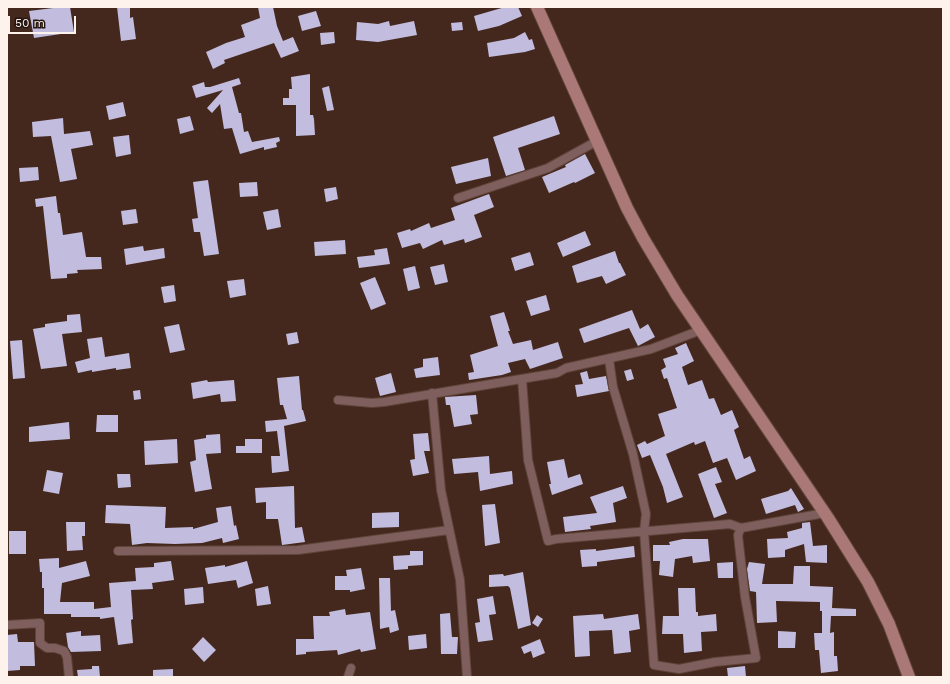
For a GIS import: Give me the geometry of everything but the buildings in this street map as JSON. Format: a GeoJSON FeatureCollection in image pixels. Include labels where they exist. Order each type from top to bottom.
{"type":"FeatureCollection","features":[{"type":"Feature","properties":{"kind":"main road"},"geometry":{"type":"LineString","coordinates":[[537,7],[597,141],[640,232],[677,295],[825,513],[879,602],[909,677]]}},
{"type":"Feature","properties":{"kind":"street"},"geometry":{"type":"LineString","coordinates":[[458,198],[548,168],[597,141]]}},
{"type":"Feature","properties":{"kind":"street"},"geometry":{"type":"LineString","coordinates":[[338,400],[372,403],[557,373],[566,368],[651,349],[700,330]]}},
{"type":"Feature","properties":{"kind":"street"},"geometry":{"type":"LineString","coordinates":[[609,359],[613,387],[633,454],[646,514],[644,531],[654,665],[679,669],[715,662],[756,658],[745,598],[738,535],[741,528]]}},
{"type":"Feature","properties":{"kind":"street"},"geometry":{"type":"LineString","coordinates":[[522,379],[528,460],[548,541],[556,538],[730,524],[741,528],[825,513]]}},
{"type":"Feature","properties":{"kind":"street"},"geometry":{"type":"LineString","coordinates":[[432,393],[441,490],[460,580],[467,677]]}},
{"type":"Feature","properties":{"kind":"street"},"geometry":{"type":"LineString","coordinates":[[118,551],[298,550],[449,530]]}},
{"type":"Feature","properties":{"kind":"street"},"geometry":{"type":"LineString","coordinates":[[7,625],[40,623],[40,643],[47,648],[55,648],[64,651],[67,657],[69,677]]}},
{"type":"Feature","properties":{"kind":"street"},"geometry":{"type":"LineString","coordinates":[[348,677],[351,668]]}}]}
